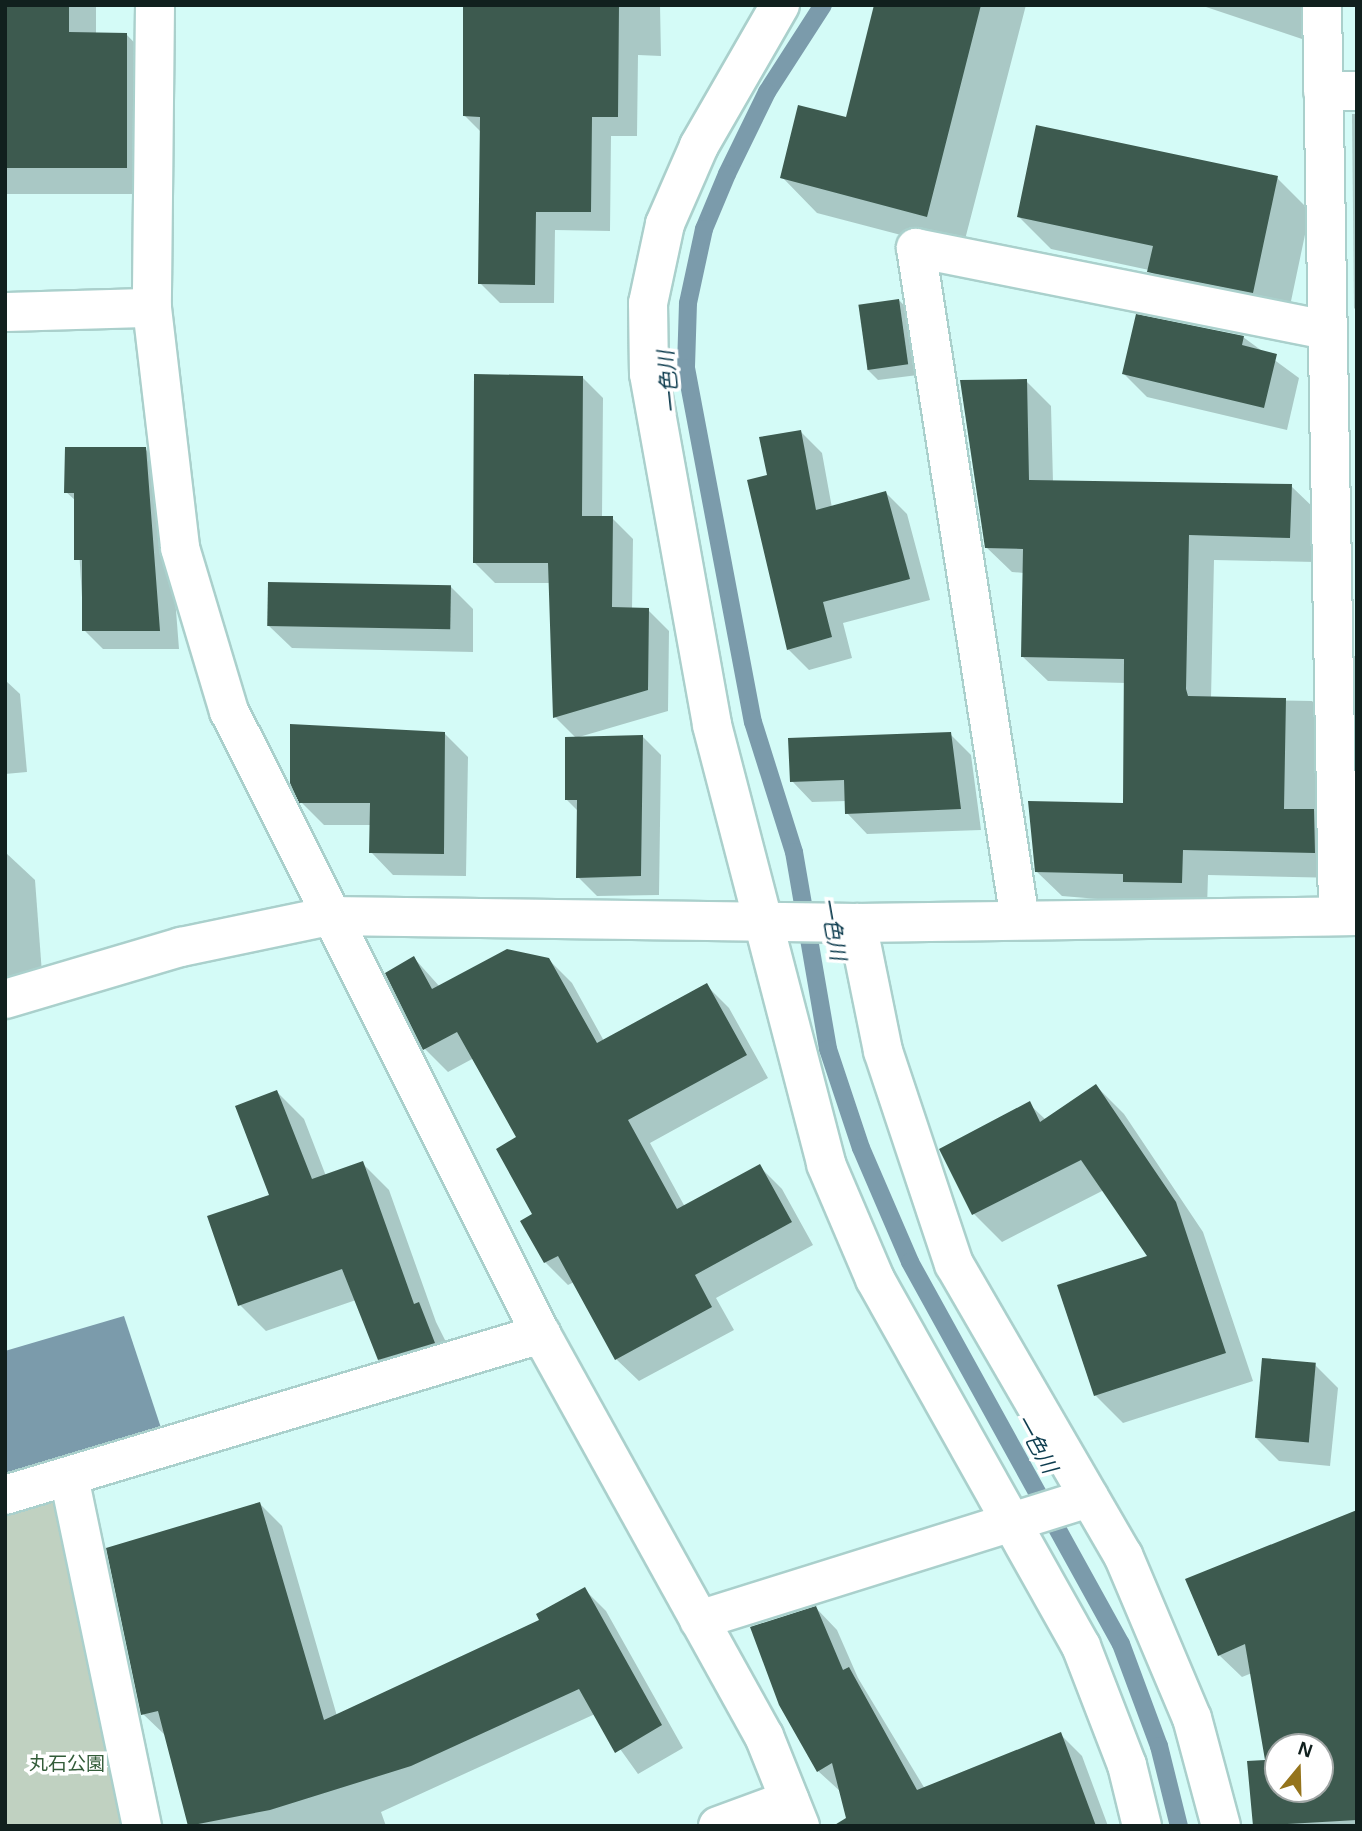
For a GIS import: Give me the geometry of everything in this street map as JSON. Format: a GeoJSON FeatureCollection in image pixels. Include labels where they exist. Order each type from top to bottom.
{"type":"FeatureCollection","features":[{"type":"Feature","properties":{"kind":"street"},"geometry":{"type":"LineString","coordinates":[[155,5],[152,308],[180,548],[229,711],[329,916],[541,1334],[764,1736],[794,1813],[718,1826]]}},
{"type":"Feature","properties":{"kind":"street"},"geometry":{"type":"LineString","coordinates":[[780,5],[699,146],[665,224],[648,303],[649,374],[712,725],[771,921],[826,1164],[875,1279],[1081,1646],[1127,1765],[1142,1826]]}},
{"type":"Feature","properties":{"kind":"street"},"geometry":{"type":"LineString","coordinates":[[5,999],[181,947],[329,916],[844,922],[1347,916],[1327,330],[1340,91],[1322,5]]}},
{"type":"Feature","properties":{"kind":"street"},"geometry":{"type":"LineString","coordinates":[[1020,920],[916,248],[1327,330]]}},
{"type":"Feature","properties":{"kind":"street"},"geometry":{"type":"LineString","coordinates":[[5,312],[152,308]]}},
{"type":"Feature","properties":{"kind":"street"},"geometry":{"type":"LineString","coordinates":[[844,922],[883,1051],[954,1264],[1089,1498],[1155,1625],[1192,1718],[1221,1826]]}},
{"type":"Feature","properties":{"kind":"street"},"geometry":{"type":"LineString","coordinates":[[5,1495],[541,1334]]}},
{"type":"Feature","properties":{"kind":"street"},"geometry":{"type":"LineString","coordinates":[[69,1477],[142,1826]]}},
{"type":"Feature","properties":{"kind":"street"},"geometry":{"type":"LineString","coordinates":[[699,1620],[1089,1498]]}},
{"type":"Feature","properties":{"kind":"green space","name":"丸石公園"},"geometry":{"type":"Polygon","coordinates":[[[69,1477],[142,1826],[5,1826],[5,1495],[69,1477]]]}},
{"type":"Feature","properties":{"kind":"water"},"geometry":{"type":"Polygon","coordinates":[[[124,1316],[167,1446],[5,1494],[5,1351],[124,1316]]]}},
{"type":"Feature","properties":{"kind":"building"},"geometry":{"type":"Polygon","coordinates":[[[5,5],[69,5],[69,32],[127,33],[127,168],[5,168],[5,5]]]}},
{"type":"Feature","properties":{"kind":"building"},"geometry":{"type":"Polygon","coordinates":[[[463,5],[619,5],[618,117],[592,117],[591,212],[536,212],[535,285],[478,284],[480,117],[463,116],[463,5]]]}},
{"type":"Feature","properties":{"kind":"building"},"geometry":{"type":"Polygon","coordinates":[[[874,5],[981,5],[927,217],[780,178],[798,105],[846,117],[874,5]]]}},
{"type":"Feature","properties":{"kind":"building"},"geometry":{"type":"Polygon","coordinates":[[[1036,125],[1278,176],[1253,293],[1147,272],[1153,246],[1017,217],[1036,125]]]}},
{"type":"Feature","properties":{"kind":"building"},"geometry":{"type":"Polygon","coordinates":[[[899,299],[908,364],[868,370],[858,305],[899,299]]]}},
{"type":"Feature","properties":{"kind":"building"},"geometry":{"type":"Polygon","coordinates":[[[1136,314],[1244,336],[1242,345],[1277,354],[1264,408],[1122,374],[1136,314]]]}},
{"type":"Feature","properties":{"kind":"building"},"geometry":{"type":"Polygon","coordinates":[[[474,374],[583,376],[582,516],[613,516],[612,607],[649,608],[648,690],[553,718],[548,563],[473,563],[474,374]]]}},
{"type":"Feature","properties":{"kind":"building"},"geometry":{"type":"Polygon","coordinates":[[[1027,379],[1029,480],[1292,484],[1290,538],[1189,535],[1186,689],[1188,696],[1286,698],[1284,809],[1314,809],[1315,853],[1183,850],[1182,883],[1123,882],[1123,874],[1035,872],[1028,801],[1123,803],[1124,659],[1021,657],[1023,549],[985,548],[960,380],[1027,379]]]}},
{"type":"Feature","properties":{"kind":"building"},"geometry":{"type":"Polygon","coordinates":[[[801,430],[816,510],[886,491],[910,579],[823,602],[832,637],[787,650],[747,480],[767,475],[759,437],[801,430]]]}},
{"type":"Feature","properties":{"kind":"building"},"geometry":{"type":"Polygon","coordinates":[[[65,447],[146,447],[160,631],[82,631],[82,560],[74,560],[74,493],[64,493],[65,447]]]}},
{"type":"Feature","properties":{"kind":"building"},"geometry":{"type":"Polygon","coordinates":[[[268,582],[451,585],[450,629],[267,626],[268,582]]]}},
{"type":"Feature","properties":{"kind":"building"},"geometry":{"type":"Polygon","coordinates":[[[290,724],[445,732],[444,854],[369,853],[370,803],[299,803],[290,783],[290,724]]]}},
{"type":"Feature","properties":{"kind":"building"},"geometry":{"type":"Polygon","coordinates":[[[951,732],[961,809],[845,814],[844,780],[790,782],[788,738],[951,732]]]}},
{"type":"Feature","properties":{"kind":"building"},"geometry":{"type":"Polygon","coordinates":[[[643,735],[641,876],[576,878],[577,800],[565,800],[565,737],[643,735]]]}},
{"type":"Feature","properties":{"kind":"building"},"geometry":{"type":"Polygon","coordinates":[[[507,949],[549,958],[597,1043],[707,983],[747,1055],[628,1120],[677,1209],[760,1164],[792,1222],[695,1275],[712,1307],[615,1360],[558,1256],[544,1263],[520,1221],[532,1214],[496,1149],[516,1137],[457,1032],[423,1050],[385,973],[414,956],[432,989],[507,949]]]}},
{"type":"Feature","properties":{"kind":"building"},"geometry":{"type":"Polygon","coordinates":[[[1096,1084],[1176,1202],[1226,1353],[1094,1396],[1057,1285],[1147,1256],[1081,1160],[972,1215],[939,1149],[1030,1101],[1040,1122],[1096,1084]]]}},
{"type":"Feature","properties":{"kind":"building"},"geometry":{"type":"Polygon","coordinates":[[[277,1090],[312,1179],[363,1161],[414,1304],[419,1302],[435,1343],[378,1360],[342,1269],[238,1306],[207,1216],[269,1195],[235,1106],[277,1090]]]}},
{"type":"Feature","properties":{"kind":"building"},"geometry":{"type":"Polygon","coordinates":[[[1262,1358],[1316,1363],[1309,1442],[1255,1438],[1262,1358]]]}},
{"type":"Feature","properties":{"kind":"building"},"geometry":{"type":"Polygon","coordinates":[[[260,1502],[324,1720],[539,1620],[536,1614],[585,1587],[662,1725],[615,1753],[579,1689],[411,1766],[270,1810],[188,1826],[158,1711],[141,1715],[106,1548],[260,1502]]]}},
{"type":"Feature","properties":{"kind":"building"},"geometry":{"type":"Polygon","coordinates":[[[1357,1510],[1357,1820],[1253,1826],[1247,1761],[1264,1760],[1264,1803],[1334,1803],[1334,1733],[1264,1733],[1264,1754],[1245,1644],[1218,1656],[1185,1579],[1357,1510]]]}},
{"type":"Feature","properties":{"kind":"building"},"geometry":{"type":"Polygon","coordinates":[[[816,1606],[843,1670],[849,1667],[917,1790],[1061,1732],[1096,1826],[833,1826],[846,1818],[832,1763],[817,1772],[779,1705],[750,1627],[816,1606]]]}},
{"type":"Feature","properties":{"kind":"waterway","name":"一色川"},"geometry":{"type":"LineString","coordinates":[[823,5],[767,92],[727,174],[704,229],[688,303],[686,368],[753,722],[794,852],[828,1049],[861,1148],[910,1262],[1121,1644],[1159,1746],[1179,1826]]}}]}
